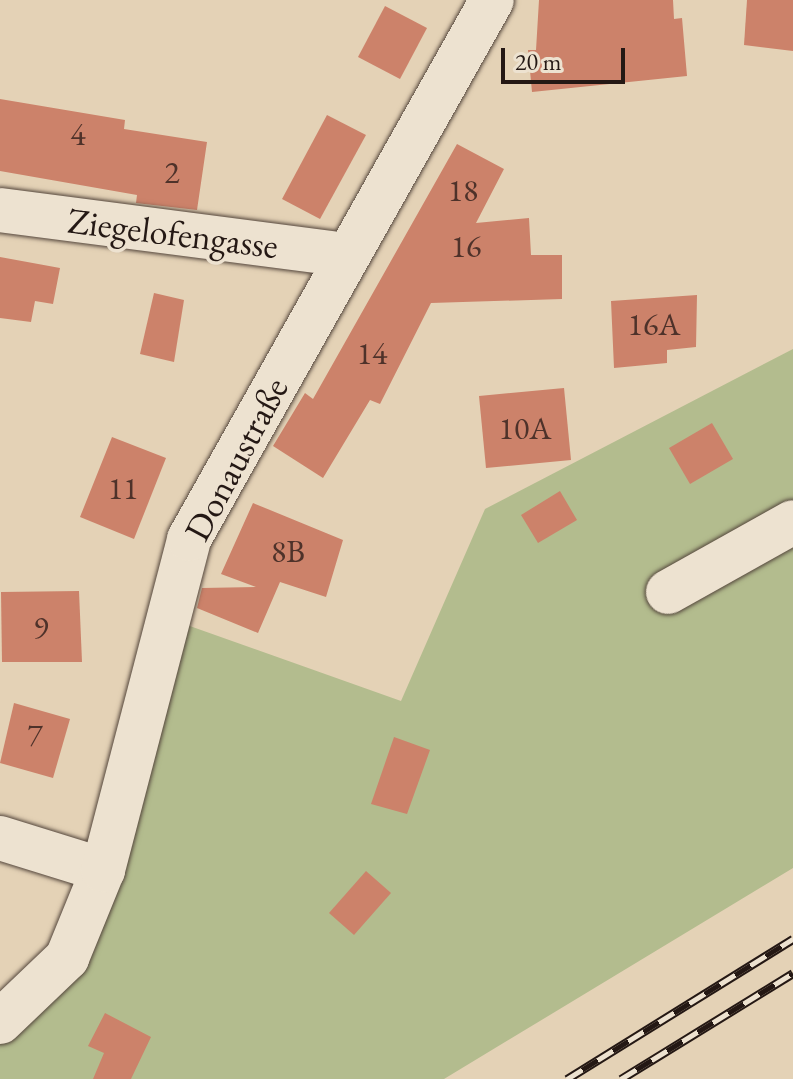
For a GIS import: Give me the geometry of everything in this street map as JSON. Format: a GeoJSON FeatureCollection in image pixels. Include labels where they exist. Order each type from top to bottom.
{"type":"FeatureCollection","features":[{"type":"Feature","properties":{"kind":"street","name":"Donaustraße"},"geometry":{"type":"LineString","coordinates":[[0,1022],[67,958],[103,870],[189,539],[492,0]]}},
{"type":"Feature","properties":{"kind":"street","name":"Ziegelofengasse"},"geometry":{"type":"LineString","coordinates":[[0,210],[346,255]]}},
{"type":"Feature","properties":{"kind":"street"},"geometry":{"type":"LineString","coordinates":[[668,592],[793,522]]}},
{"type":"Feature","properties":{"kind":"street"},"geometry":{"type":"LineString","coordinates":[[0,838],[103,870]]}},
{"type":"Feature","properties":{"kind":"green space"},"geometry":{"type":"Polygon","coordinates":[[[793,349],[793,868],[444,1079],[0,1079],[0,1022],[67,958],[170,619],[401,701],[485,509],[793,349]]]}},
{"type":"Feature","properties":{"kind":"building"},"geometry":{"type":"Polygon","coordinates":[[[539,0],[673,0],[674,19],[682,18],[687,76],[532,92],[528,50],[536,50],[539,0]]]}},
{"type":"Feature","properties":{"kind":"building"},"geometry":{"type":"Polygon","coordinates":[[[747,0],[793,0],[793,51],[744,45],[747,0]]]}},
{"type":"Feature","properties":{"kind":"building"},"geometry":{"type":"Polygon","coordinates":[[[385,6],[427,28],[400,79],[358,57],[385,6]]]}},
{"type":"Feature","properties":{"kind":"building"},"geometry":{"type":"Polygon","coordinates":[[[0,99],[125,120],[124,129],[207,142],[197,210],[136,203],[137,195],[0,171],[0,99]]]}},
{"type":"Feature","properties":{"kind":"building"},"geometry":{"type":"Polygon","coordinates":[[[327,115],[366,135],[320,219],[282,199],[327,115]]]}},
{"type":"Feature","properties":{"kind":"building"},"geometry":{"type":"Polygon","coordinates":[[[457,144],[504,169],[476,223],[529,218],[531,255],[562,255],[562,299],[431,303],[380,404],[370,400],[323,478],[273,446],[305,393],[313,399],[457,144]]]}},
{"type":"Feature","properties":{"kind":"building"},"geometry":{"type":"Polygon","coordinates":[[[0,257],[60,268],[53,304],[35,301],[31,322],[0,318],[0,257]]]}},
{"type":"Feature","properties":{"kind":"building"},"geometry":{"type":"Polygon","coordinates":[[[154,293],[184,300],[174,362],[140,354],[154,293]]]}},
{"type":"Feature","properties":{"kind":"building"},"geometry":{"type":"Polygon","coordinates":[[[697,295],[696,347],[667,350],[667,363],[614,368],[611,301],[697,295]]]}},
{"type":"Feature","properties":{"kind":"building"},"geometry":{"type":"Polygon","coordinates":[[[564,388],[571,460],[486,468],[479,396],[564,388]]]}},
{"type":"Feature","properties":{"kind":"building"},"geometry":{"type":"Polygon","coordinates":[[[712,423],[733,459],[690,484],[669,448],[712,423]]]}},
{"type":"Feature","properties":{"kind":"building"},"geometry":{"type":"Polygon","coordinates":[[[112,437],[166,458],[134,539],[80,517],[112,437]]]}},
{"type":"Feature","properties":{"kind":"building"},"geometry":{"type":"Polygon","coordinates":[[[560,491],[577,520],[538,543],[521,515],[560,491]]]}},
{"type":"Feature","properties":{"kind":"building"},"geometry":{"type":"Polygon","coordinates":[[[253,503],[343,540],[326,597],[280,582],[258,633],[197,608],[202,588],[256,587],[221,574],[253,503]]]}},
{"type":"Feature","properties":{"kind":"building"},"geometry":{"type":"Polygon","coordinates":[[[79,591],[82,662],[2,662],[1,592],[79,591]]]}},
{"type":"Feature","properties":{"kind":"building"},"geometry":{"type":"Polygon","coordinates":[[[14,703],[70,719],[53,778],[0,763],[14,703]]]}},
{"type":"Feature","properties":{"kind":"building"},"geometry":{"type":"Polygon","coordinates":[[[394,737],[430,750],[407,814],[371,804],[394,737]]]}},
{"type":"Feature","properties":{"kind":"building"},"geometry":{"type":"Polygon","coordinates":[[[366,871],[391,893],[354,935],[329,913],[366,871]]]}},
{"type":"Feature","properties":{"kind":"building"},"geometry":{"type":"Polygon","coordinates":[[[105,1013],[151,1037],[131,1079],[93,1079],[104,1053],[88,1046],[105,1013]]]}},
{"type":"Feature","properties":{"kind":"railway"},"geometry":{"type":"LineString","coordinates":[[567,1079],[793,939]]}},
{"type":"Feature","properties":{"kind":"railway"},"geometry":{"type":"LineString","coordinates":[[621,1079],[793,973]]}}]}
